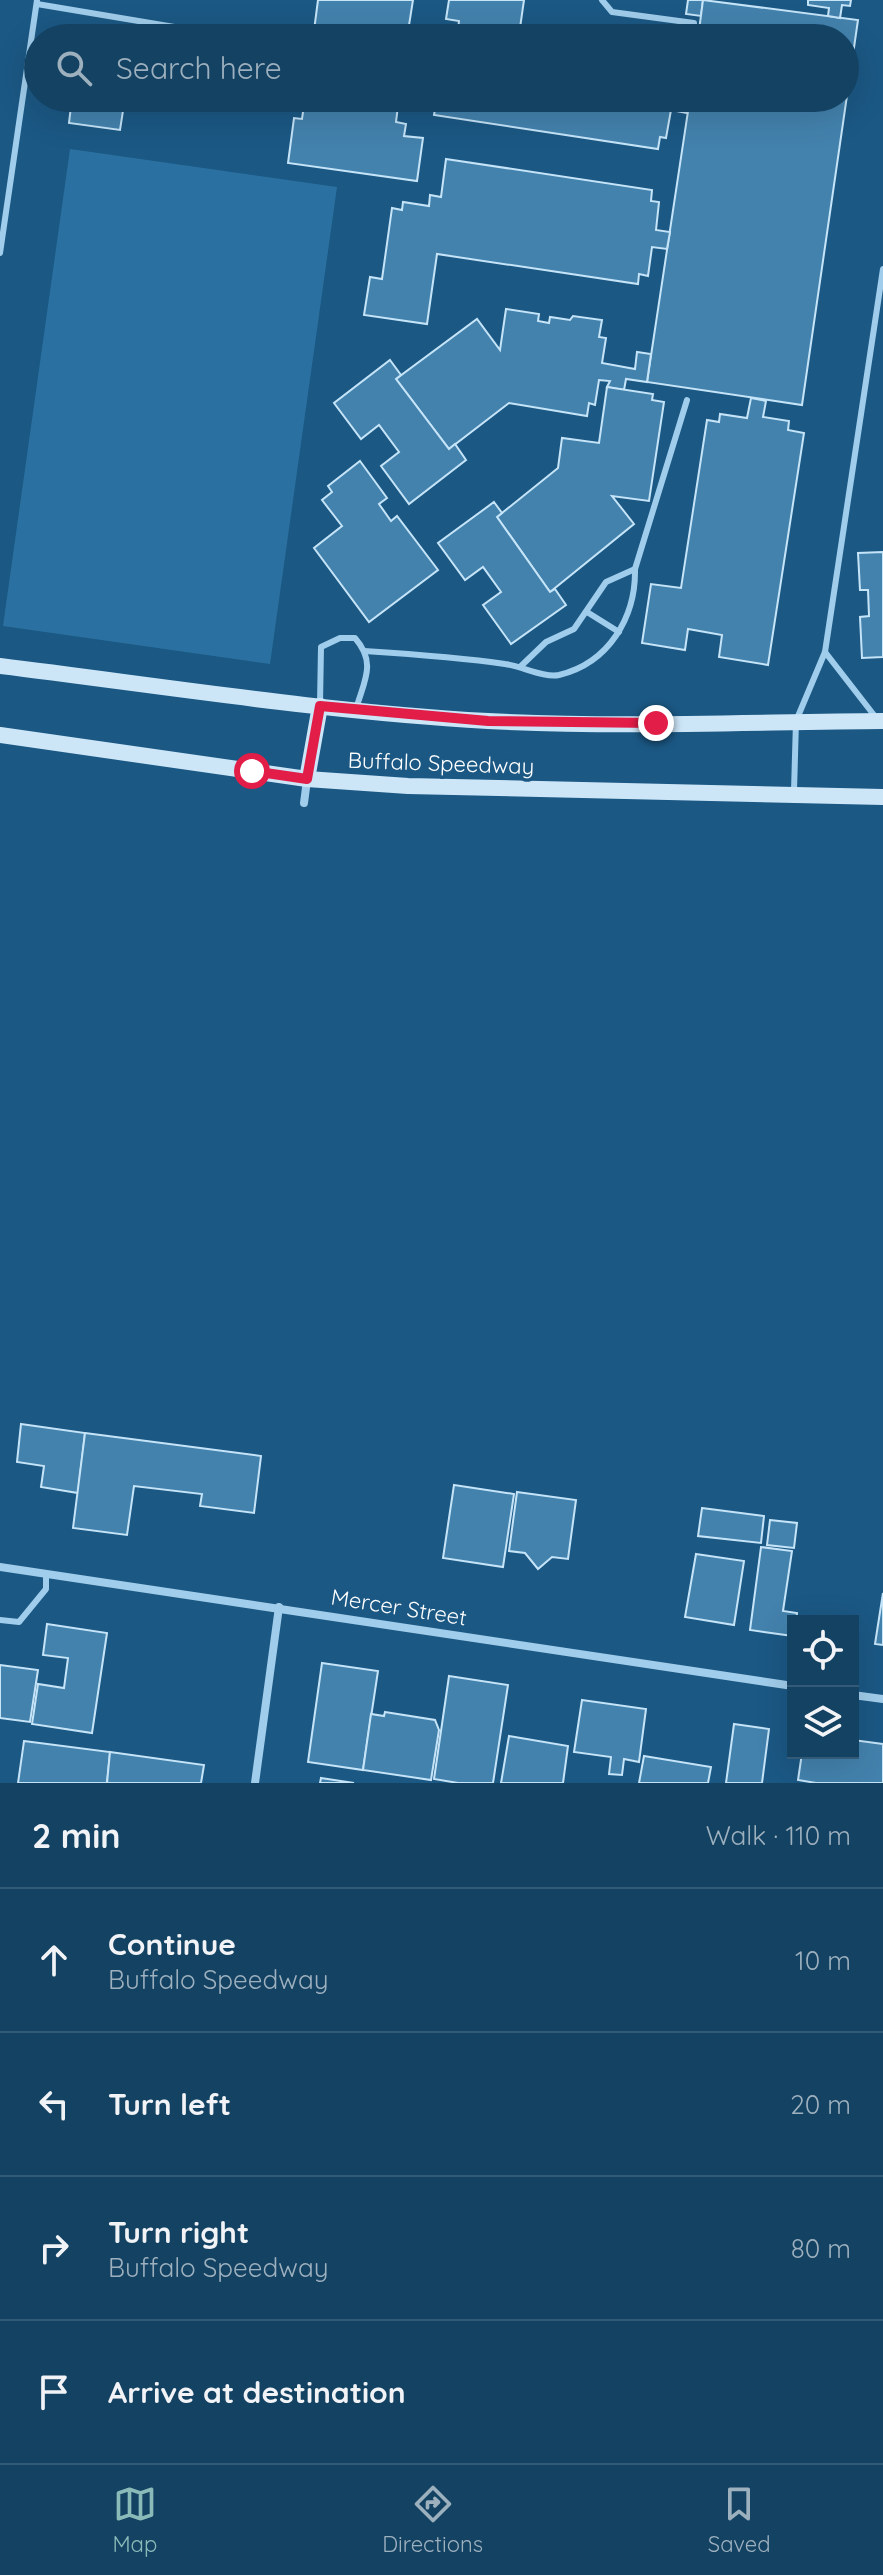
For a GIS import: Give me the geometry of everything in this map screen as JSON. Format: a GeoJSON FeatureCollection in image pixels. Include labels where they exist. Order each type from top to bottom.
{"type":"FeatureCollection","features":[{"type":"Feature","properties":{"kind":"main road","name":"Buffalo Speedway"},"geometry":{"type":"LineString","coordinates":[[0,666],[320,706],[488,721],[684,724],[881,721]]}},
{"type":"Feature","properties":{"kind":"main road"},"geometry":{"type":"LineString","coordinates":[[307,779],[320,706]]}},
{"type":"Feature","properties":{"kind":"main road","name":"Buffalo Speedway"},"geometry":{"type":"LineString","coordinates":[[0,735],[307,779],[408,786],[883,797]]}},
{"type":"Feature","properties":{"kind":"street"},"geometry":{"type":"LineString","coordinates":[[304,803],[307,779]]}},
{"type":"Feature","properties":{"kind":"street","name":"Mercer Street"},"geometry":{"type":"LineString","coordinates":[[0,1567],[787,1685]]}},
{"type":"Feature","properties":{"kind":"street"},"geometry":{"type":"LineString","coordinates":[[255,1783],[279,1607]]}},
{"type":"Feature","properties":{"kind":"street"},"geometry":{"type":"LineString","coordinates":[[859,1696],[883,1699]]}},
{"type":"Feature","properties":{"kind":"lane"},"geometry":{"type":"LineString","coordinates":[[602,0],[612,12],[694,23]]}},
{"type":"Feature","properties":{"kind":"lane"},"geometry":{"type":"LineString","coordinates":[[34,24],[37,2],[161,24]]}},
{"type":"Feature","properties":{"kind":"lane"},"geometry":{"type":"LineString","coordinates":[[0,253],[24,90]]}},
{"type":"Feature","properties":{"kind":"lane"},"geometry":{"type":"LineString","coordinates":[[794,795],[796,721],[825,652],[883,269]]}},
{"type":"Feature","properties":{"kind":"lane"},"geometry":{"type":"LineString","coordinates":[[364,651],[520,667],[556,676],[581,667],[625,626],[635,588],[635,569],[687,400]]}},
{"type":"Feature","properties":{"kind":"lane"},"geometry":{"type":"LineString","coordinates":[[520,667],[546,642],[574,629],[606,582],[635,569]]}},
{"type":"Feature","properties":{"kind":"lane"},"geometry":{"type":"LineString","coordinates":[[587,612],[619,632]]}},
{"type":"Feature","properties":{"kind":"lane"},"geometry":{"type":"LineString","coordinates":[[320,706],[321,647],[340,638],[355,638],[370,665],[356,709]]}},
{"type":"Feature","properties":{"kind":"lane"},"geometry":{"type":"LineString","coordinates":[[825,652],[881,721]]}},
{"type":"Feature","properties":{"kind":"lane"},"geometry":{"type":"LineString","coordinates":[[0,1620],[19,1622],[46,1589],[46,1574]]}},
{"type":"Feature","properties":{"kind":"shaded area"},"geometry":{"type":"Polygon","coordinates":[[[70,149],[337,187],[270,664],[3,626],[70,149]]]}},
{"type":"Feature","properties":{"kind":"building"},"geometry":{"type":"Polygon","coordinates":[[[318,0],[413,0],[409,24],[315,24],[318,0]]]}},
{"type":"Feature","properties":{"kind":"building"},"geometry":{"type":"Polygon","coordinates":[[[449,0],[524,0],[521,24],[459,24],[459,21],[446,19],[449,0]]]}},
{"type":"Feature","properties":{"kind":"building"},"geometry":{"type":"Polygon","coordinates":[[[688,0],[703,0],[701,16],[686,14],[688,0]]]}},
{"type":"Feature","properties":{"kind":"building"},"geometry":{"type":"Polygon","coordinates":[[[703,0],[858,20],[857,24],[700,24],[703,0]]]}},
{"type":"Feature","properties":{"kind":"building"},"geometry":{"type":"Polygon","coordinates":[[[808,0],[851,0],[850,6],[842,5],[840,18],[828,16],[829,8],[808,5],[808,0]]]}},
{"type":"Feature","properties":{"kind":"building"},"geometry":{"type":"Polygon","coordinates":[[[70,112],[123,112],[120,130],[69,123],[70,112]]]}},
{"type":"Feature","properties":{"kind":"building"},"geometry":{"type":"Polygon","coordinates":[[[303,112],[397,112],[396,122],[406,124],[404,136],[423,138],[417,181],[288,163],[294,118],[302,119],[303,112]]]}},
{"type":"Feature","properties":{"kind":"building"},"geometry":{"type":"Polygon","coordinates":[[[435,112],[671,112],[666,138],[660,137],[658,149],[434,115],[435,112]]]}},
{"type":"Feature","properties":{"kind":"building"},"geometry":{"type":"Polygon","coordinates":[[[688,112],[845,112],[802,405],[647,382],[688,112]]]}},
{"type":"Feature","properties":{"kind":"building"},"geometry":{"type":"Polygon","coordinates":[[[446,159],[652,190],[651,201],[659,202],[656,230],[670,232],[667,249],[652,247],[648,276],[639,274],[638,284],[437,254],[427,324],[364,315],[370,277],[382,279],[392,208],[402,210],[403,202],[429,206],[430,195],[441,197],[446,159]]]}},
{"type":"Feature","properties":{"kind":"building"},"geometry":{"type":"Polygon","coordinates":[[[506,309],[539,314],[538,321],[549,323],[550,317],[602,320],[599,337],[606,338],[602,363],[635,369],[637,352],[651,354],[647,382],[626,379],[624,390],[607,387],[610,381],[599,380],[595,405],[589,403],[587,416],[509,403],[449,449],[396,379],[477,319],[500,350],[506,309]]]}},
{"type":"Feature","properties":{"kind":"building"},"geometry":{"type":"Polygon","coordinates":[[[390,360],[401,375],[396,379],[449,449],[455,444],[466,460],[409,504],[381,466],[399,452],[379,425],[361,439],[334,403],[390,360]]]}},
{"type":"Feature","properties":{"kind":"building"},"geometry":{"type":"Polygon","coordinates":[[[607,387],[653,394],[652,400],[664,402],[649,501],[612,496],[634,524],[550,592],[497,517],[558,468],[562,438],[599,443],[607,387]]]}},
{"type":"Feature","properties":{"kind":"building"},"geometry":{"type":"Polygon","coordinates":[[[751,398],[766,401],[763,417],[789,421],[788,430],[804,433],[768,665],[719,657],[722,635],[688,629],[685,650],[642,643],[651,584],[681,588],[707,420],[719,422],[720,414],[747,418],[751,398]]]}},
{"type":"Feature","properties":{"kind":"building"},"geometry":{"type":"Polygon","coordinates":[[[360,461],[387,498],[379,504],[391,521],[397,516],[438,570],[369,622],[314,548],[342,526],[322,500],[332,492],[328,486],[360,461]]]}},
{"type":"Feature","properties":{"kind":"building"},"geometry":{"type":"Polygon","coordinates":[[[494,502],[502,513],[497,517],[550,592],[555,589],[566,605],[511,644],[483,605],[501,592],[483,567],[465,580],[438,543],[494,502]]]}},
{"type":"Feature","properties":{"kind":"building"},"geometry":{"type":"Polygon","coordinates":[[[883,552],[883,657],[862,658],[860,617],[869,616],[868,590],[860,590],[858,553],[883,552]]]}},
{"type":"Feature","properties":{"kind":"building"},"geometry":{"type":"Polygon","coordinates":[[[21,1424],[85,1433],[78,1493],[41,1487],[44,1466],[17,1462],[21,1424]]]}},
{"type":"Feature","properties":{"kind":"building"},"geometry":{"type":"Polygon","coordinates":[[[85,1433],[261,1456],[254,1513],[200,1506],[202,1494],[134,1486],[127,1535],[73,1528],[85,1433]]]}},
{"type":"Feature","properties":{"kind":"building"},"geometry":{"type":"Polygon","coordinates":[[[454,1485],[514,1494],[503,1567],[443,1558],[454,1485]]]}},
{"type":"Feature","properties":{"kind":"building"},"geometry":{"type":"Polygon","coordinates":[[[517,1492],[576,1500],[568,1559],[552,1557],[538,1569],[525,1553],[509,1551],[517,1492]]]}},
{"type":"Feature","properties":{"kind":"building"},"geometry":{"type":"Polygon","coordinates":[[[702,1508],[764,1516],[761,1543],[698,1536],[702,1508]]]}},
{"type":"Feature","properties":{"kind":"building"},"geometry":{"type":"Polygon","coordinates":[[[770,1520],[797,1523],[794,1548],[767,1545],[770,1520]]]}},
{"type":"Feature","properties":{"kind":"building"},"geometry":{"type":"Polygon","coordinates":[[[761,1547],[792,1551],[783,1611],[797,1613],[787,1615],[787,1635],[750,1630],[761,1547]]]}},
{"type":"Feature","properties":{"kind":"building"},"geometry":{"type":"Polygon","coordinates":[[[696,1554],[744,1561],[734,1625],[685,1617],[696,1554]]]}},
{"type":"Feature","properties":{"kind":"building"},"geometry":{"type":"Polygon","coordinates":[[[883,1593],[883,1645],[875,1644],[883,1593]]]}},
{"type":"Feature","properties":{"kind":"building"},"geometry":{"type":"Polygon","coordinates":[[[47,1624],[107,1633],[92,1733],[32,1724],[38,1684],[64,1688],[68,1658],[43,1655],[47,1624]]]}},
{"type":"Feature","properties":{"kind":"building"},"geometry":{"type":"Polygon","coordinates":[[[322,1663],[378,1671],[363,1770],[308,1762],[322,1663]]]}},
{"type":"Feature","properties":{"kind":"building"},"geometry":{"type":"Polygon","coordinates":[[[0,1665],[38,1670],[30,1722],[0,1718],[0,1665]]]}},
{"type":"Feature","properties":{"kind":"building"},"geometry":{"type":"Polygon","coordinates":[[[449,1676],[508,1685],[493,1783],[434,1779],[449,1676]]]}},
{"type":"Feature","properties":{"kind":"building"},"geometry":{"type":"Polygon","coordinates":[[[582,1700],[646,1709],[639,1762],[624,1759],[622,1775],[609,1774],[611,1757],[574,1752],[582,1700]]]}},
{"type":"Feature","properties":{"kind":"building"},"geometry":{"type":"Polygon","coordinates":[[[385,1712],[435,1720],[439,1730],[431,1780],[363,1770],[371,1714],[384,1716],[385,1712]]]}},
{"type":"Feature","properties":{"kind":"building"},"geometry":{"type":"Polygon","coordinates":[[[734,1724],[769,1729],[762,1783],[726,1783],[734,1724]]]}},
{"type":"Feature","properties":{"kind":"building"},"geometry":{"type":"Polygon","coordinates":[[[509,1736],[568,1746],[563,1783],[501,1783],[509,1736]]]}},
{"type":"Feature","properties":{"kind":"building"},"geometry":{"type":"Polygon","coordinates":[[[24,1741],[110,1752],[107,1783],[18,1783],[24,1741]]]}},
{"type":"Feature","properties":{"kind":"building"},"geometry":{"type":"Polygon","coordinates":[[[859,1741],[883,1744],[883,1783],[798,1780],[801,1759],[859,1759],[859,1741]]]}},
{"type":"Feature","properties":{"kind":"building"},"geometry":{"type":"Polygon","coordinates":[[[110,1752],[204,1765],[201,1783],[107,1783],[110,1752]]]}},
{"type":"Feature","properties":{"kind":"building"},"geometry":{"type":"Polygon","coordinates":[[[644,1756],[711,1767],[708,1783],[639,1783],[644,1756]]]}},
{"type":"Feature","properties":{"kind":"building"},"geometry":{"type":"Polygon","coordinates":[[[321,1778],[354,1783],[320,1783],[321,1778]]]}},
{"type":"Feature","properties":{"kind":"route"},"geometry":{"type":"LineString","coordinates":[[252,771],[307,779],[320,706],[488,721],[656,723]]}}]}
